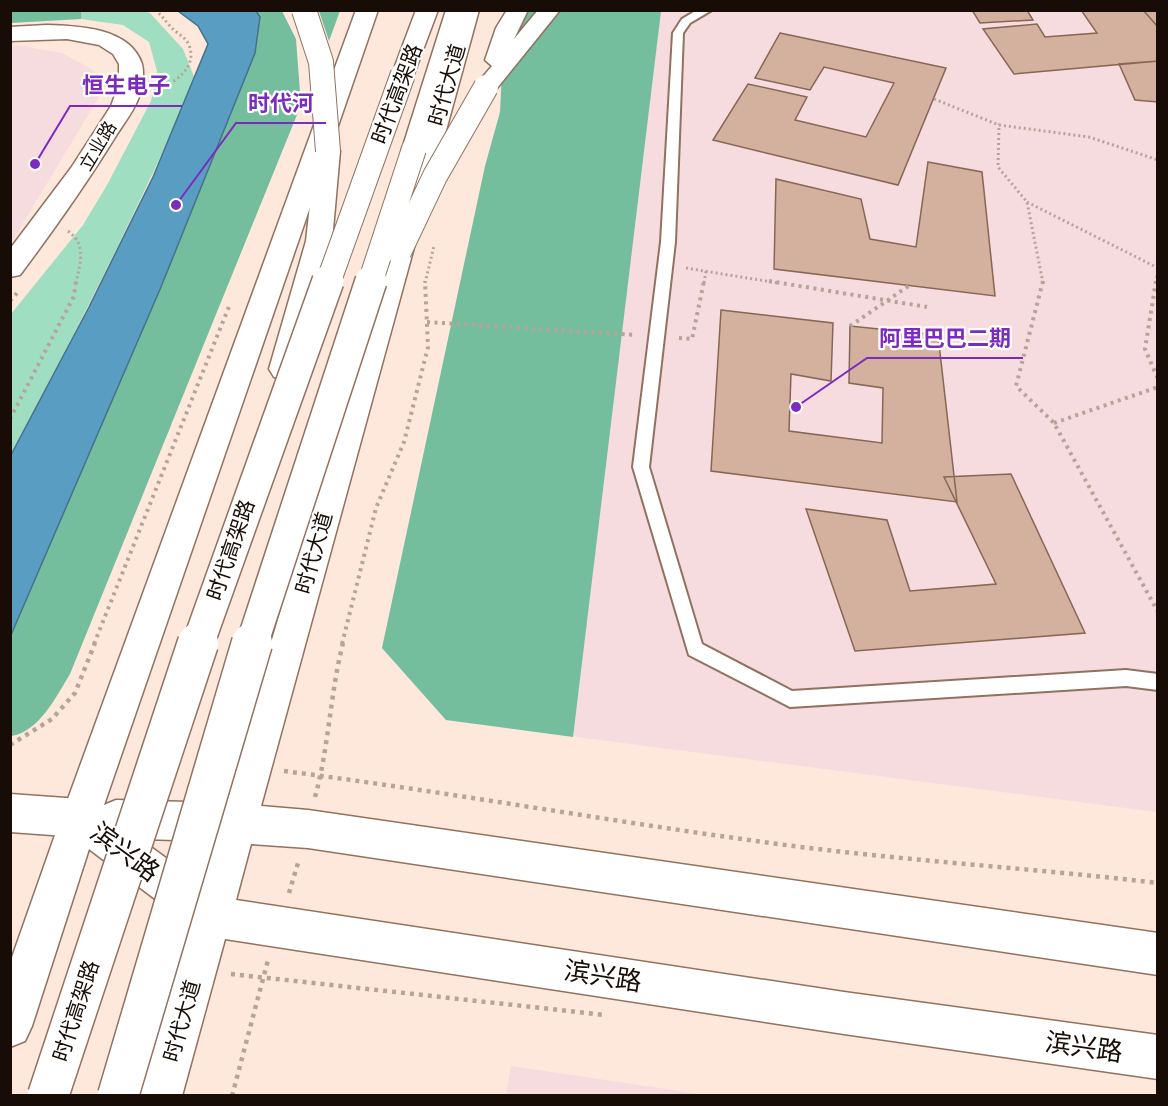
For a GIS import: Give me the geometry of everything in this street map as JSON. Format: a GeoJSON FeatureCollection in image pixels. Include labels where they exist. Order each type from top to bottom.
{"type":"FeatureCollection","features":[{"type":"Feature","properties":{"kind":"main road"},"geometry":{"type":"LineString","coordinates":[[249,498],[319,241],[328,151],[326,100],[320,48],[304,10]]}},
{"type":"Feature","properties":{"kind":"main road"},"geometry":{"type":"LineString","coordinates":[[10,1026],[81,818],[367,10]]}},
{"type":"Feature","properties":{"kind":"main road"},"geometry":{"type":"LineString","coordinates":[[403,74],[415,10]]}},
{"type":"Feature","properties":{"kind":"main road","name":"时代高架路"},"geometry":{"type":"LineString","coordinates":[[48,1095],[177,702],[427,10]]}},
{"type":"Feature","properties":{"kind":"main road","name":"时代高架路"},"geometry":{"type":"LineString","coordinates":[[118,1095],[235,695],[457,10]]}},
{"type":"Feature","properties":{"kind":"main road","name":"时代大道"},"geometry":{"type":"LineString","coordinates":[[160,1095],[468,10]]}},
{"type":"Feature","properties":{"kind":"main road"},"geometry":{"type":"LineString","coordinates":[[486,87],[507,28],[518,10]]}},
{"type":"Feature","properties":{"kind":"main road"},"geometry":{"type":"LineString","coordinates":[[338,381],[435,176],[486,87],[550,10]]}},
{"type":"Feature","properties":{"kind":"main road","name":"立业路"},"geometry":{"type":"LineString","coordinates":[[10,34],[53,31],[77,32],[97,37],[115,45],[125,54],[132,68],[128,96],[74,186],[10,268]]}},
{"type":"Feature","properties":{"kind":"main road","name":"滨兴路"},"geometry":{"type":"LineString","coordinates":[[10,813],[81,818],[236,823],[308,829],[1158,954]]}},
{"type":"Feature","properties":{"kind":"main road","name":"滨兴路"},"geometry":{"type":"LineString","coordinates":[[81,818],[212,917],[832,1011],[1158,1057]]}},
{"type":"Feature","properties":{"kind":"lane"},"geometry":{"type":"LineString","coordinates":[[707,10],[687,20],[680,26],[678,33],[665,264],[641,467],[695,649],[790,699],[1126,678],[1158,682]]}},
{"type":"Feature","properties":{"kind":"path"},"geometry":{"type":"LineString","coordinates":[[150,93],[171,86],[185,73],[192,54],[188,42],[171,28],[163,15],[155,10]]}},
{"type":"Feature","properties":{"kind":"path"},"geometry":{"type":"LineString","coordinates":[[934,99],[999,125],[1089,137],[1158,160]]}},
{"type":"Feature","properties":{"kind":"path"},"geometry":{"type":"LineString","coordinates":[[999,125],[998,167],[1027,202],[1158,268],[1145,349],[1158,379]]}},
{"type":"Feature","properties":{"kind":"path"},"geometry":{"type":"LineString","coordinates":[[1027,202],[1043,282],[1016,386],[1054,423],[1158,612]]}},
{"type":"Feature","properties":{"kind":"path"},"geometry":{"type":"LineString","coordinates":[[10,419],[74,296],[82,249],[75,236],[62,226]]}},
{"type":"Feature","properties":{"kind":"path"},"geometry":{"type":"LineString","coordinates":[[232,1095],[262,978],[280,926],[308,829],[321,775],[333,682],[376,508],[404,442],[428,348],[424,279],[434,245]]}},
{"type":"Feature","properties":{"kind":"path"},"geometry":{"type":"LineString","coordinates":[[665,264],[927,307]]}},
{"type":"Feature","properties":{"kind":"path"},"geometry":{"type":"LineString","coordinates":[[427,322],[692,339],[706,271]]}},
{"type":"Feature","properties":{"kind":"path"},"geometry":{"type":"LineString","coordinates":[[850,326],[910,285]]}},
{"type":"Feature","properties":{"kind":"path"},"geometry":{"type":"LineString","coordinates":[[10,746],[52,719],[75,693],[233,297]]}},
{"type":"Feature","properties":{"kind":"path"},"geometry":{"type":"LineString","coordinates":[[1054,423],[1158,387]]}},
{"type":"Feature","properties":{"kind":"path"},"geometry":{"type":"LineString","coordinates":[[252,767],[321,775],[850,853],[1072,872],[1158,883]]}},
{"type":"Feature","properties":{"kind":"path"},"geometry":{"type":"LineString","coordinates":[[196,969],[608,1016]]}},
{"type":"Feature","properties":{"kind":"shaded area"},"geometry":{"type":"Polygon","coordinates":[[[588,11],[1157,11],[1157,812],[446,720],[382,648],[485,166],[588,11]]]}},
{"type":"Feature","properties":{"kind":"shaded area"},"geometry":{"type":"Polygon","coordinates":[[[10,46],[62,53],[101,77],[104,89],[11,243],[10,46]]]}},
{"type":"Feature","properties":{"kind":"shaded area"},"geometry":{"type":"Polygon","coordinates":[[[511,1066],[706,1095],[506,1095],[511,1066]]]}},
{"type":"Feature","properties":{"kind":"green space"},"geometry":{"type":"Polygon","coordinates":[[[11,10],[81,11],[81,19],[11,23],[11,10]]]}},
{"type":"Feature","properties":{"kind":"green space"},"geometry":{"type":"Polygon","coordinates":[[[81,11],[144,11],[150,13],[183,49],[195,79],[130,222],[11,455],[11,314],[83,225],[107,185],[151,101],[157,71],[149,42],[123,25],[81,19],[81,11]]]}},
{"type":"Feature","properties":{"kind":"green space"},"geometry":{"type":"Polygon","coordinates":[[[256,11],[282,11],[296,39],[301,105],[70,674],[53,703],[38,721],[21,733],[11,736],[11,635],[161,287],[255,53],[260,17],[256,11]]]}},
{"type":"Feature","properties":{"kind":"green space"},"geometry":{"type":"Polygon","coordinates":[[[319,11],[340,11],[329,41],[319,11]]]}},
{"type":"Feature","properties":{"kind":"green space"},"geometry":{"type":"Polygon","coordinates":[[[505,11],[661,11],[573,737],[446,720],[382,648],[485,166],[500,112],[505,11]]]}},
{"type":"Feature","properties":{"kind":"water"},"geometry":{"type":"Polygon","coordinates":[[[178,11],[256,11],[260,17],[255,53],[161,287],[11,635],[11,455],[89,307],[153,177],[208,44],[198,26],[178,11]]]}},
{"type":"Feature","properties":{"kind":"building"},"geometry":{"type":"Polygon","coordinates":[[[972,10],[1027,10],[1033,20],[980,23],[972,10]]]}},
{"type":"Feature","properties":{"kind":"building"},"geometry":{"type":"Polygon","coordinates":[[[1081,10],[1143,10],[1158,27],[1158,61],[1014,74],[983,29],[1037,24],[1045,37],[1097,33],[1081,10]]]}},
{"type":"Feature","properties":{"kind":"building"},"geometry":{"type":"Polygon","coordinates":[[[1143,10],[1158,10],[1158,27],[1143,10]]]}},
{"type":"Feature","properties":{"kind":"building"},"geometry":{"type":"Polygon","coordinates":[[[780,33],[946,68],[898,185],[713,140],[748,84],[807,97],[795,120],[866,137],[894,83],[824,67],[810,90],[755,78],[780,33]]]}},
{"type":"Feature","properties":{"kind":"building"},"geometry":{"type":"Polygon","coordinates":[[[1158,61],[1158,102],[1135,100],[1119,64],[1158,61]]]}},
{"type":"Feature","properties":{"kind":"building"},"geometry":{"type":"Polygon","coordinates":[[[928,162],[982,172],[995,296],[774,269],[776,179],[861,199],[870,239],[916,247],[928,162]]]}},
{"type":"Feature","properties":{"kind":"building"},"geometry":{"type":"Polygon","coordinates":[[[721,310],[833,323],[831,381],[791,374],[789,431],[882,443],[883,388],[849,383],[850,326],[938,335],[957,502],[711,471],[721,310]]]}},
{"type":"Feature","properties":{"kind":"building"},"geometry":{"type":"Polygon","coordinates":[[[1011,474],[1085,633],[855,651],[806,509],[887,520],[910,591],[996,584],[944,477],[1011,474]]]}},
{"type":"Feature","properties":{"kind":"place","name":"恒生电子"},"geometry":{"type":"Point","coordinates":[35,164]}},
{"type":"Feature","properties":{"kind":"place","name":"时代河"},"geometry":{"type":"Point","coordinates":[176,205]}},
{"type":"Feature","properties":{"kind":"place","name":"阿里巴巴二期"},"geometry":{"type":"Point","coordinates":[796,407]}}]}
